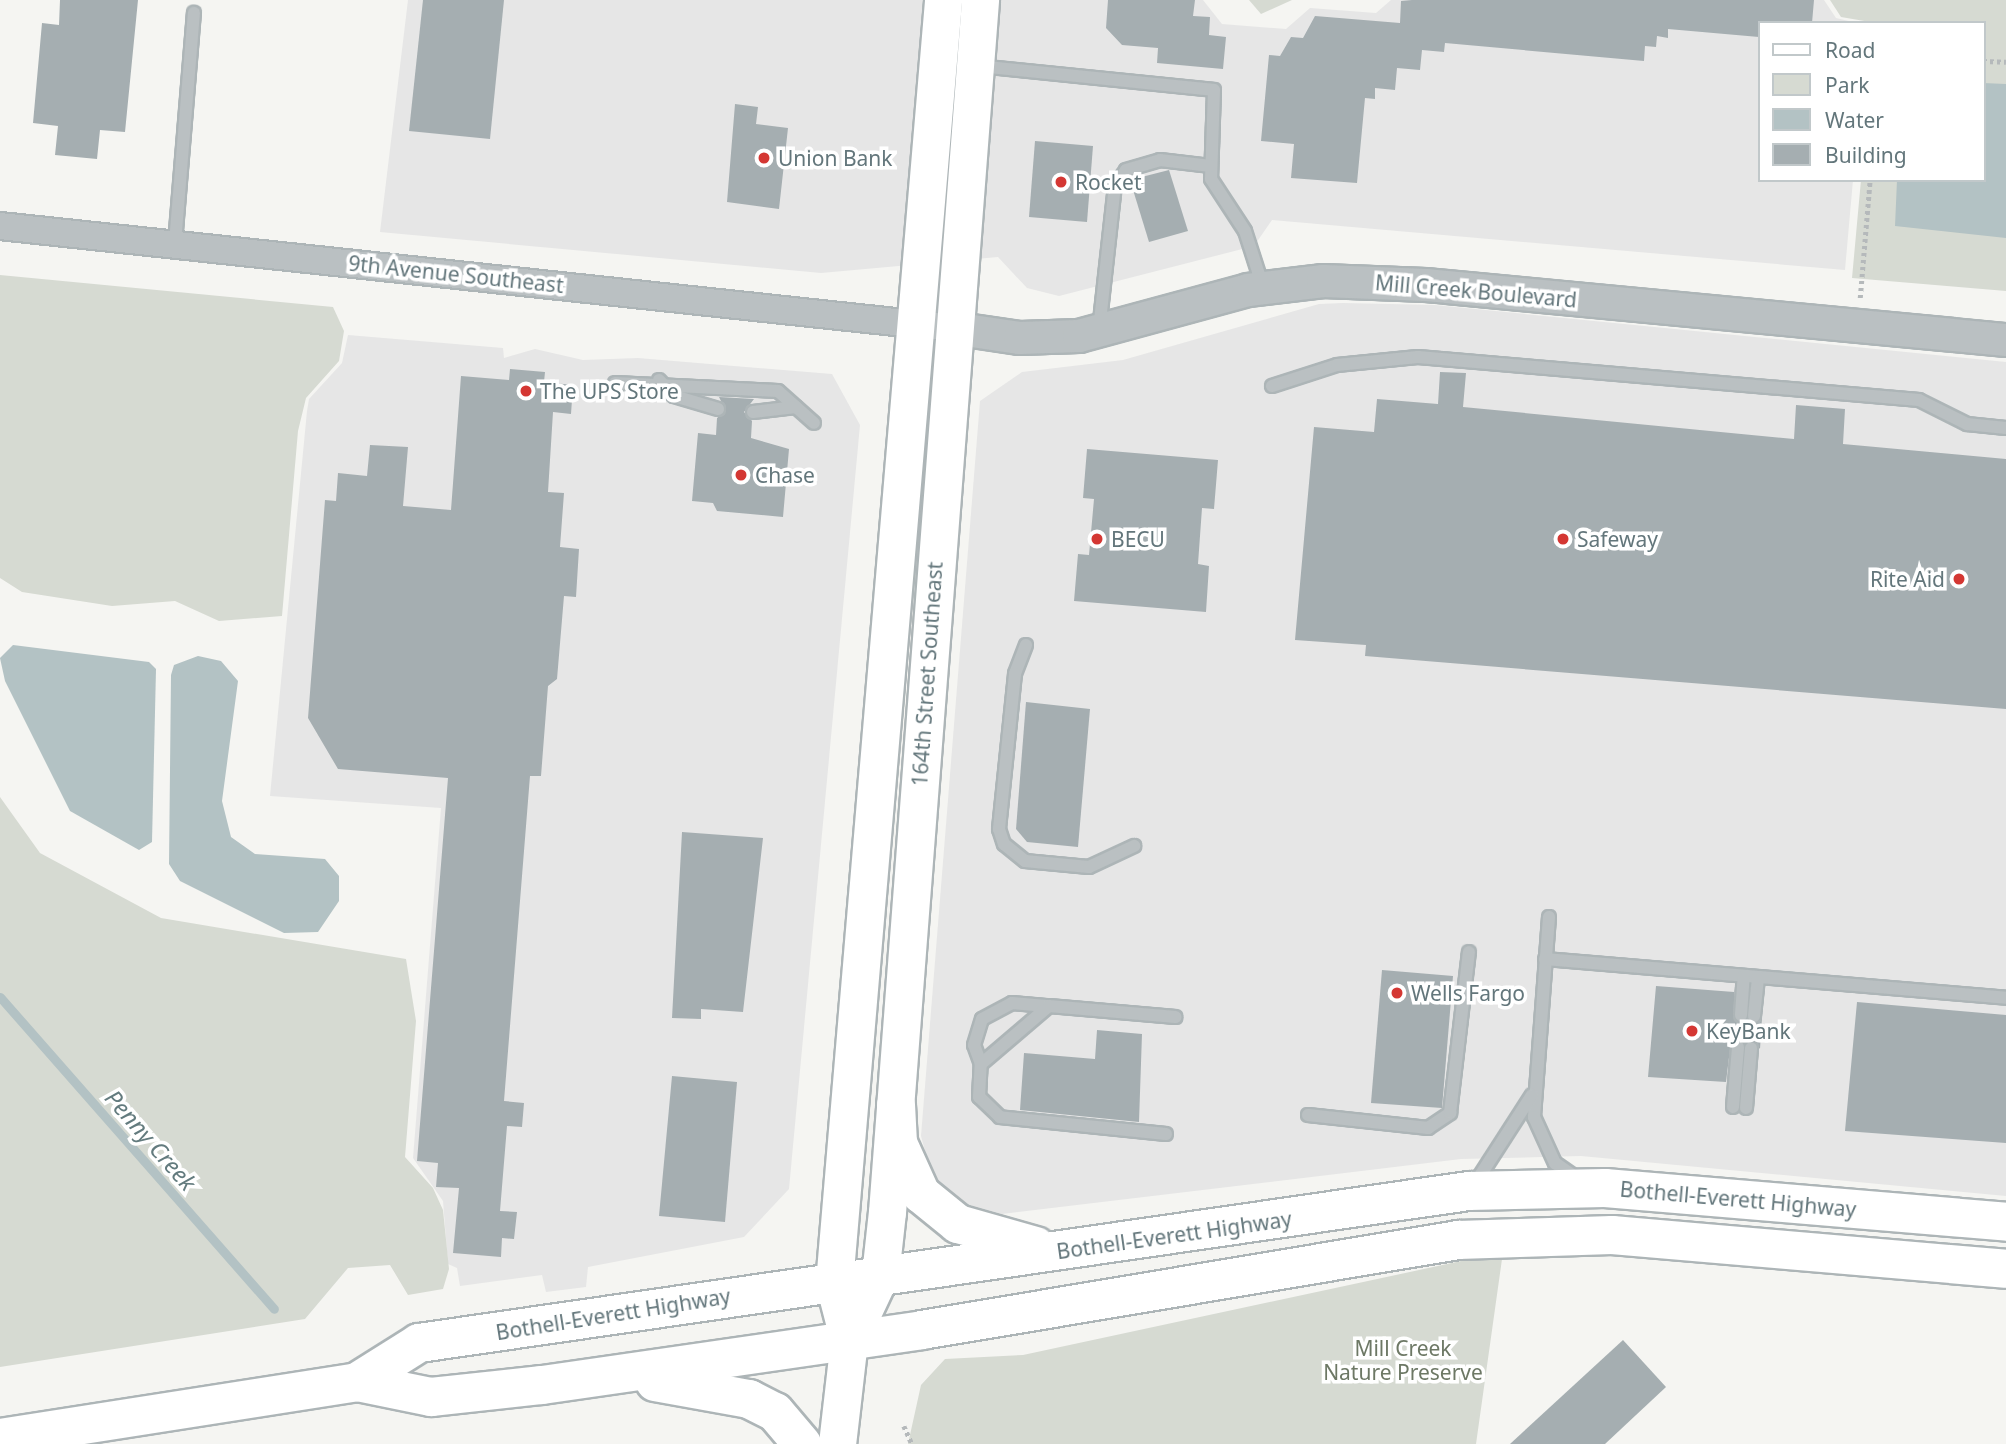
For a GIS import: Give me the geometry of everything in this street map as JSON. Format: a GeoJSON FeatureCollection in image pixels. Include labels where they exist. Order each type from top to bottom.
{"type":"FeatureCollection","features":[{"type":"Feature","properties":{"kind":"main road","name":"164th Street Southeast"},"geometry":{"type":"LineString","coordinates":[[849,1341],[834,1283],[911,322],[943,0]]}},
{"type":"Feature","properties":{"kind":"main road","name":"164th Street Southeast"},"geometry":{"type":"LineString","coordinates":[[849,1341],[880,1275],[896,1105],[980,0]]}},
{"type":"Feature","properties":{"kind":"main road"},"geometry":{"type":"LineString","coordinates":[[896,1105],[908,1174],[939,1212],[988,1234],[1058,1251]]}},
{"type":"Feature","properties":{"kind":"main road","name":"Bothell-Everett Highway"},"geometry":{"type":"LineString","coordinates":[[357,1382],[419,1343],[1469,1191],[1605,1188],[2006,1222]]}},
{"type":"Feature","properties":{"kind":"main road","name":"Bothell-Everett Highway"},"geometry":{"type":"LineString","coordinates":[[0,1437],[357,1382],[431,1397],[607,1376],[849,1341],[1458,1240],[1612,1236],[1867,1255],[2006,1269]]}},
{"type":"Feature","properties":{"kind":"main road"},"geometry":{"type":"LineString","coordinates":[[1867,1255],[1949,1243],[2006,1247]]}},
{"type":"Feature","properties":{"kind":"main road"},"geometry":{"type":"LineString","coordinates":[[837,1444],[849,1341]]}},
{"type":"Feature","properties":{"kind":"main road"},"geometry":{"type":"LineString","coordinates":[[607,1376],[749,1399],[775,1412],[802,1444]]}},
{"type":"Feature","properties":{"kind":"street","name":"9th Avenue Southeast"},"geometry":{"type":"LineString","coordinates":[[0,226],[953,328]]}},
{"type":"Feature","properties":{"kind":"street","name":"Mill Creek Boulevard"},"geometry":{"type":"LineString","coordinates":[[953,328],[1020,338],[1099,331],[1264,288],[1323,281],[1426,285],[2006,340]]}},
{"type":"Feature","properties":{"kind":"lane"},"geometry":{"type":"LineString","coordinates":[[175,243],[194,13]]}},
{"type":"Feature","properties":{"kind":"lane"},"geometry":{"type":"LineString","coordinates":[[974,66],[1214,90],[1211,179],[1244,231],[1264,288]]}},
{"type":"Feature","properties":{"kind":"lane"},"geometry":{"type":"LineString","coordinates":[[1099,331],[1115,186],[1126,170],[1160,160],[1211,166]]}},
{"type":"Feature","properties":{"kind":"lane"},"geometry":{"type":"LineString","coordinates":[[1272,386],[1337,365],[1419,357],[1919,400],[1967,424],[2006,428]]}},
{"type":"Feature","properties":{"kind":"lane"},"geometry":{"type":"LineString","coordinates":[[659,380],[674,396],[718,410]]}},
{"type":"Feature","properties":{"kind":"lane"},"geometry":{"type":"LineString","coordinates":[[615,383],[659,380],[778,391],[814,422]]}},
{"type":"Feature","properties":{"kind":"lane"},"geometry":{"type":"LineString","coordinates":[[753,412],[796,407]]}},
{"type":"Feature","properties":{"kind":"lane"},"geometry":{"type":"LineString","coordinates":[[1026,645],[1015,674],[999,830],[1004,844],[1025,861],[1089,867],[1134,846]]}},
{"type":"Feature","properties":{"kind":"lane"},"geometry":{"type":"LineString","coordinates":[[1549,918],[1532,1094],[1534,1117],[1555,1163],[1605,1188]]}},
{"type":"Feature","properties":{"kind":"lane"},"geometry":{"type":"LineString","coordinates":[[1308,1115],[1428,1128],[1450,1113],[1469,952]]}},
{"type":"Feature","properties":{"kind":"lane"},"geometry":{"type":"LineString","coordinates":[[1545,959],[2006,998]]}},
{"type":"Feature","properties":{"kind":"lane"},"geometry":{"type":"LineString","coordinates":[[1744,976],[1747,1015],[1758,977]]}},
{"type":"Feature","properties":{"kind":"lane"},"geometry":{"type":"LineString","coordinates":[[1166,1134],[1000,1117],[979,1097],[981,1064],[974,1045],[982,1019],[1012,1003],[1177,1017]]}},
{"type":"Feature","properties":{"kind":"lane"},"geometry":{"type":"LineString","coordinates":[[981,1064],[1049,1006]]}},
{"type":"Feature","properties":{"kind":"lane"},"geometry":{"type":"LineString","coordinates":[[1739,1107],[1745,1048]]}},
{"type":"Feature","properties":{"kind":"lane"},"geometry":{"type":"LineString","coordinates":[[1469,1191],[1532,1094]]}},
{"type":"Feature","properties":{"kind":"path"},"geometry":{"type":"LineString","coordinates":[[1985,61],[2006,62]]}},
{"type":"Feature","properties":{"kind":"path"},"geometry":{"type":"LineString","coordinates":[[1857,327],[1870,182]]}},
{"type":"Feature","properties":{"kind":"path"},"geometry":{"type":"LineString","coordinates":[[904,1426],[912,1444]]}},
{"type":"Feature","properties":{"kind":"shaded area"},"geometry":{"type":"Polygon","coordinates":[[[408,0],[1203,0],[1222,24],[1286,29],[1310,8],[1376,13],[1391,0],[1824,0],[1836,18],[1849,21],[1758,21],[1758,182],[1853,182],[1845,270],[1272,220],[1254,246],[1059,296],[1027,288],[998,257],[821,273],[380,232],[408,0]]]}},
{"type":"Feature","properties":{"kind":"shaded area"},"geometry":{"type":"Polygon","coordinates":[[[1319,304],[1435,305],[2006,362],[2006,1196],[1581,1156],[1461,1159],[1002,1214],[958,1202],[932,1177],[921,1136],[980,401],[1022,372],[1123,360],[1319,304]]]}},
{"type":"Feature","properties":{"kind":"shaded area"},"geometry":{"type":"Polygon","coordinates":[[[348,335],[503,348],[504,358],[535,349],[583,360],[638,358],[832,374],[860,425],[789,1189],[744,1237],[588,1267],[586,1287],[546,1292],[542,1275],[460,1286],[457,1268],[448,1264],[443,1201],[413,1158],[441,808],[270,796],[309,399],[342,363],[348,335]]]}},
{"type":"Feature","properties":{"kind":"green space"},"geometry":{"type":"Polygon","coordinates":[[[1249,0],[1292,0],[1261,14],[1249,0]]]}},
{"type":"Feature","properties":{"kind":"green space"},"geometry":{"type":"Polygon","coordinates":[[[1830,0],[2006,0],[2006,291],[1852,278],[1861,182],[1985,182],[1985,21],[1864,21],[1841,17],[1830,0]]]}},
{"type":"Feature","properties":{"kind":"green space"},"geometry":{"type":"Polygon","coordinates":[[[0,275],[333,307],[344,331],[339,361],[306,398],[298,431],[282,616],[219,621],[175,601],[112,606],[22,592],[0,578],[0,275]]]}},
{"type":"Feature","properties":{"kind":"green space"},"geometry":{"type":"Polygon","coordinates":[[[0,797],[40,853],[161,918],[406,959],[416,1021],[405,1157],[433,1188],[443,1210],[449,1269],[443,1289],[408,1295],[390,1265],[348,1268],[305,1319],[0,1367],[0,797]]]}},
{"type":"Feature","properties":{"kind":"green space","name":"Mill Creek Nature Preserve"},"geometry":{"type":"Polygon","coordinates":[[[1503,1252],[1476,1444],[908,1444],[921,1385],[945,1359],[1023,1355],[1503,1252]]]}},
{"type":"Feature","properties":{"kind":"water"},"geometry":{"type":"Polygon","coordinates":[[[1985,83],[2006,84],[2006,238],[1895,226],[1897,182],[1985,182],[1985,83]]]}},
{"type":"Feature","properties":{"kind":"water"},"geometry":{"type":"Polygon","coordinates":[[[13,645],[149,662],[156,669],[152,842],[139,850],[70,811],[5,681],[0,658],[13,645]]]}},
{"type":"Feature","properties":{"kind":"water"},"geometry":{"type":"Polygon","coordinates":[[[198,656],[221,661],[238,681],[222,801],[231,837],[255,854],[325,859],[339,876],[339,901],[318,932],[284,933],[180,881],[169,864],[171,675],[174,665],[198,656]]]}},
{"type":"Feature","properties":{"kind":"building"},"geometry":{"type":"Polygon","coordinates":[[[60,0],[138,0],[125,132],[100,130],[97,159],[55,155],[58,126],[33,123],[42,23],[59,25],[60,0]]]}},
{"type":"Feature","properties":{"kind":"building"},"geometry":{"type":"Polygon","coordinates":[[[423,0],[504,0],[490,139],[409,131],[423,0]]]}},
{"type":"Feature","properties":{"kind":"building"},"geometry":{"type":"Polygon","coordinates":[[[1108,0],[1195,0],[1193,16],[1210,17],[1209,35],[1226,37],[1223,69],[1157,63],[1158,48],[1122,45],[1106,28],[1108,0]]]}},
{"type":"Feature","properties":{"kind":"building"},"geometry":{"type":"Polygon","coordinates":[[[1814,0],[1812,21],[1758,21],[1758,37],[1668,29],[1668,38],[1657,36],[1656,47],[1645,46],[1644,61],[1445,43],[1444,52],[1422,50],[1420,70],[1397,68],[1395,90],[1375,88],[1375,99],[1365,98],[1357,183],[1291,178],[1294,144],[1261,141],[1269,55],[1280,56],[1291,37],[1303,38],[1315,16],[1400,23],[1401,1],[1814,0]]]}},
{"type":"Feature","properties":{"kind":"building","name":"Union Bank"},"geometry":{"type":"Polygon","coordinates":[[[735,104],[758,107],[756,124],[788,128],[779,209],[727,202],[735,104]]]}},
{"type":"Feature","properties":{"kind":"building","name":"Rocket"},"geometry":{"type":"Polygon","coordinates":[[[1035,141],[1093,146],[1087,222],[1029,217],[1035,141]]]}},
{"type":"Feature","properties":{"kind":"building"},"geometry":{"type":"Polygon","coordinates":[[[1169,170],[1188,231],[1149,242],[1130,180],[1169,170]]]}},
{"type":"Feature","properties":{"kind":"building"},"geometry":{"type":"Polygon","coordinates":[[[510,369],[545,372],[544,382],[573,385],[571,414],[553,412],[548,492],[564,493],[560,547],[579,549],[576,597],[564,596],[557,679],[548,686],[541,776],[530,776],[504,1101],[524,1103],[522,1127],[507,1126],[500,1211],[517,1212],[514,1239],[502,1238],[501,1257],[453,1253],[459,1188],[436,1187],[438,1163],[417,1161],[448,778],[338,769],[308,718],[325,500],[336,501],[338,473],[367,476],[370,445],[408,447],[403,506],[451,510],[461,376],[509,380],[510,369]]]}},
{"type":"Feature","properties":{"kind":"building"},"geometry":{"type":"Polygon","coordinates":[[[1440,372],[1466,373],[1463,407],[1794,439],[1796,405],[1845,409],[1843,444],[2006,459],[2006,709],[1365,656],[1366,645],[1295,640],[1314,427],[1374,432],[1377,399],[1438,404],[1440,372]]]}},
{"type":"Feature","properties":{"kind":"building","name":"Chase"},"geometry":{"type":"Polygon","coordinates":[[[719,397],[754,399],[744,412],[752,421],[751,438],[789,449],[783,517],[717,511],[713,503],[692,501],[698,433],[716,435],[717,418],[726,411],[719,397]]]}},
{"type":"Feature","properties":{"kind":"building"},"geometry":{"type":"Polygon","coordinates":[[[1087,449],[1218,460],[1214,509],[1202,508],[1198,564],[1209,566],[1206,612],[1074,601],[1078,554],[1089,555],[1094,499],[1083,498],[1087,449]]]}},
{"type":"Feature","properties":{"kind":"building"},"geometry":{"type":"Polygon","coordinates":[[[1026,702],[1090,709],[1078,847],[1027,842],[1016,829],[1026,702]]]}},
{"type":"Feature","properties":{"kind":"building"},"geometry":{"type":"Polygon","coordinates":[[[682,832],[763,838],[743,1012],[701,1009],[701,1019],[672,1018],[682,832]]]}},
{"type":"Feature","properties":{"kind":"building"},"geometry":{"type":"Polygon","coordinates":[[[1382,970],[1453,976],[1442,1108],[1371,1103],[1382,970]]]}},
{"type":"Feature","properties":{"kind":"building","name":"KeyBank"},"geometry":{"type":"Polygon","coordinates":[[[1656,986],[1734,992],[1736,1022],[1754,1025],[1762,1018],[1760,1049],[1752,1039],[1731,1041],[1726,1082],[1648,1077],[1656,986]]]}},
{"type":"Feature","properties":{"kind":"building"},"geometry":{"type":"Polygon","coordinates":[[[1857,1002],[2006,1015],[2006,1143],[1845,1131],[1857,1002]]]}},
{"type":"Feature","properties":{"kind":"building"},"geometry":{"type":"Polygon","coordinates":[[[1097,1030],[1142,1034],[1139,1122],[1020,1110],[1024,1053],[1095,1059],[1097,1030]]]}},
{"type":"Feature","properties":{"kind":"building"},"geometry":{"type":"Polygon","coordinates":[[[672,1076],[737,1082],[725,1222],[659,1216],[672,1076]]]}},
{"type":"Feature","properties":{"kind":"building"},"geometry":{"type":"Polygon","coordinates":[[[1623,1340],[1666,1387],[1605,1444],[1510,1444],[1623,1340]]]}},
{"type":"Feature","properties":{"kind":"waterway","name":"Penny Creek"},"geometry":{"type":"LineString","coordinates":[[0,997],[274,1309]]}},
{"type":"Feature","properties":{"kind":"place","name":"Union Bank"},"geometry":{"type":"Point","coordinates":[764,158]}},
{"type":"Feature","properties":{"kind":"place","name":"Rocket"},"geometry":{"type":"Point","coordinates":[1061,182]}},
{"type":"Feature","properties":{"kind":"place","name":"The UPS Store"},"geometry":{"type":"Point","coordinates":[526,391]}},
{"type":"Feature","properties":{"kind":"place","name":"Chase"},"geometry":{"type":"Point","coordinates":[741,475]}},
{"type":"Feature","properties":{"kind":"place","name":"BECU"},"geometry":{"type":"Point","coordinates":[1097,539]}},
{"type":"Feature","properties":{"kind":"place","name":"Safeway"},"geometry":{"type":"Point","coordinates":[1563,539]}},
{"type":"Feature","properties":{"kind":"place","name":"Rite Aid"},"geometry":{"type":"Point","coordinates":[1959,579]}},
{"type":"Feature","properties":{"kind":"place","name":"Wells Fargo"},"geometry":{"type":"Point","coordinates":[1397,993]}},
{"type":"Feature","properties":{"kind":"place","name":"KeyBank"},"geometry":{"type":"Point","coordinates":[1692,1031]}}]}
